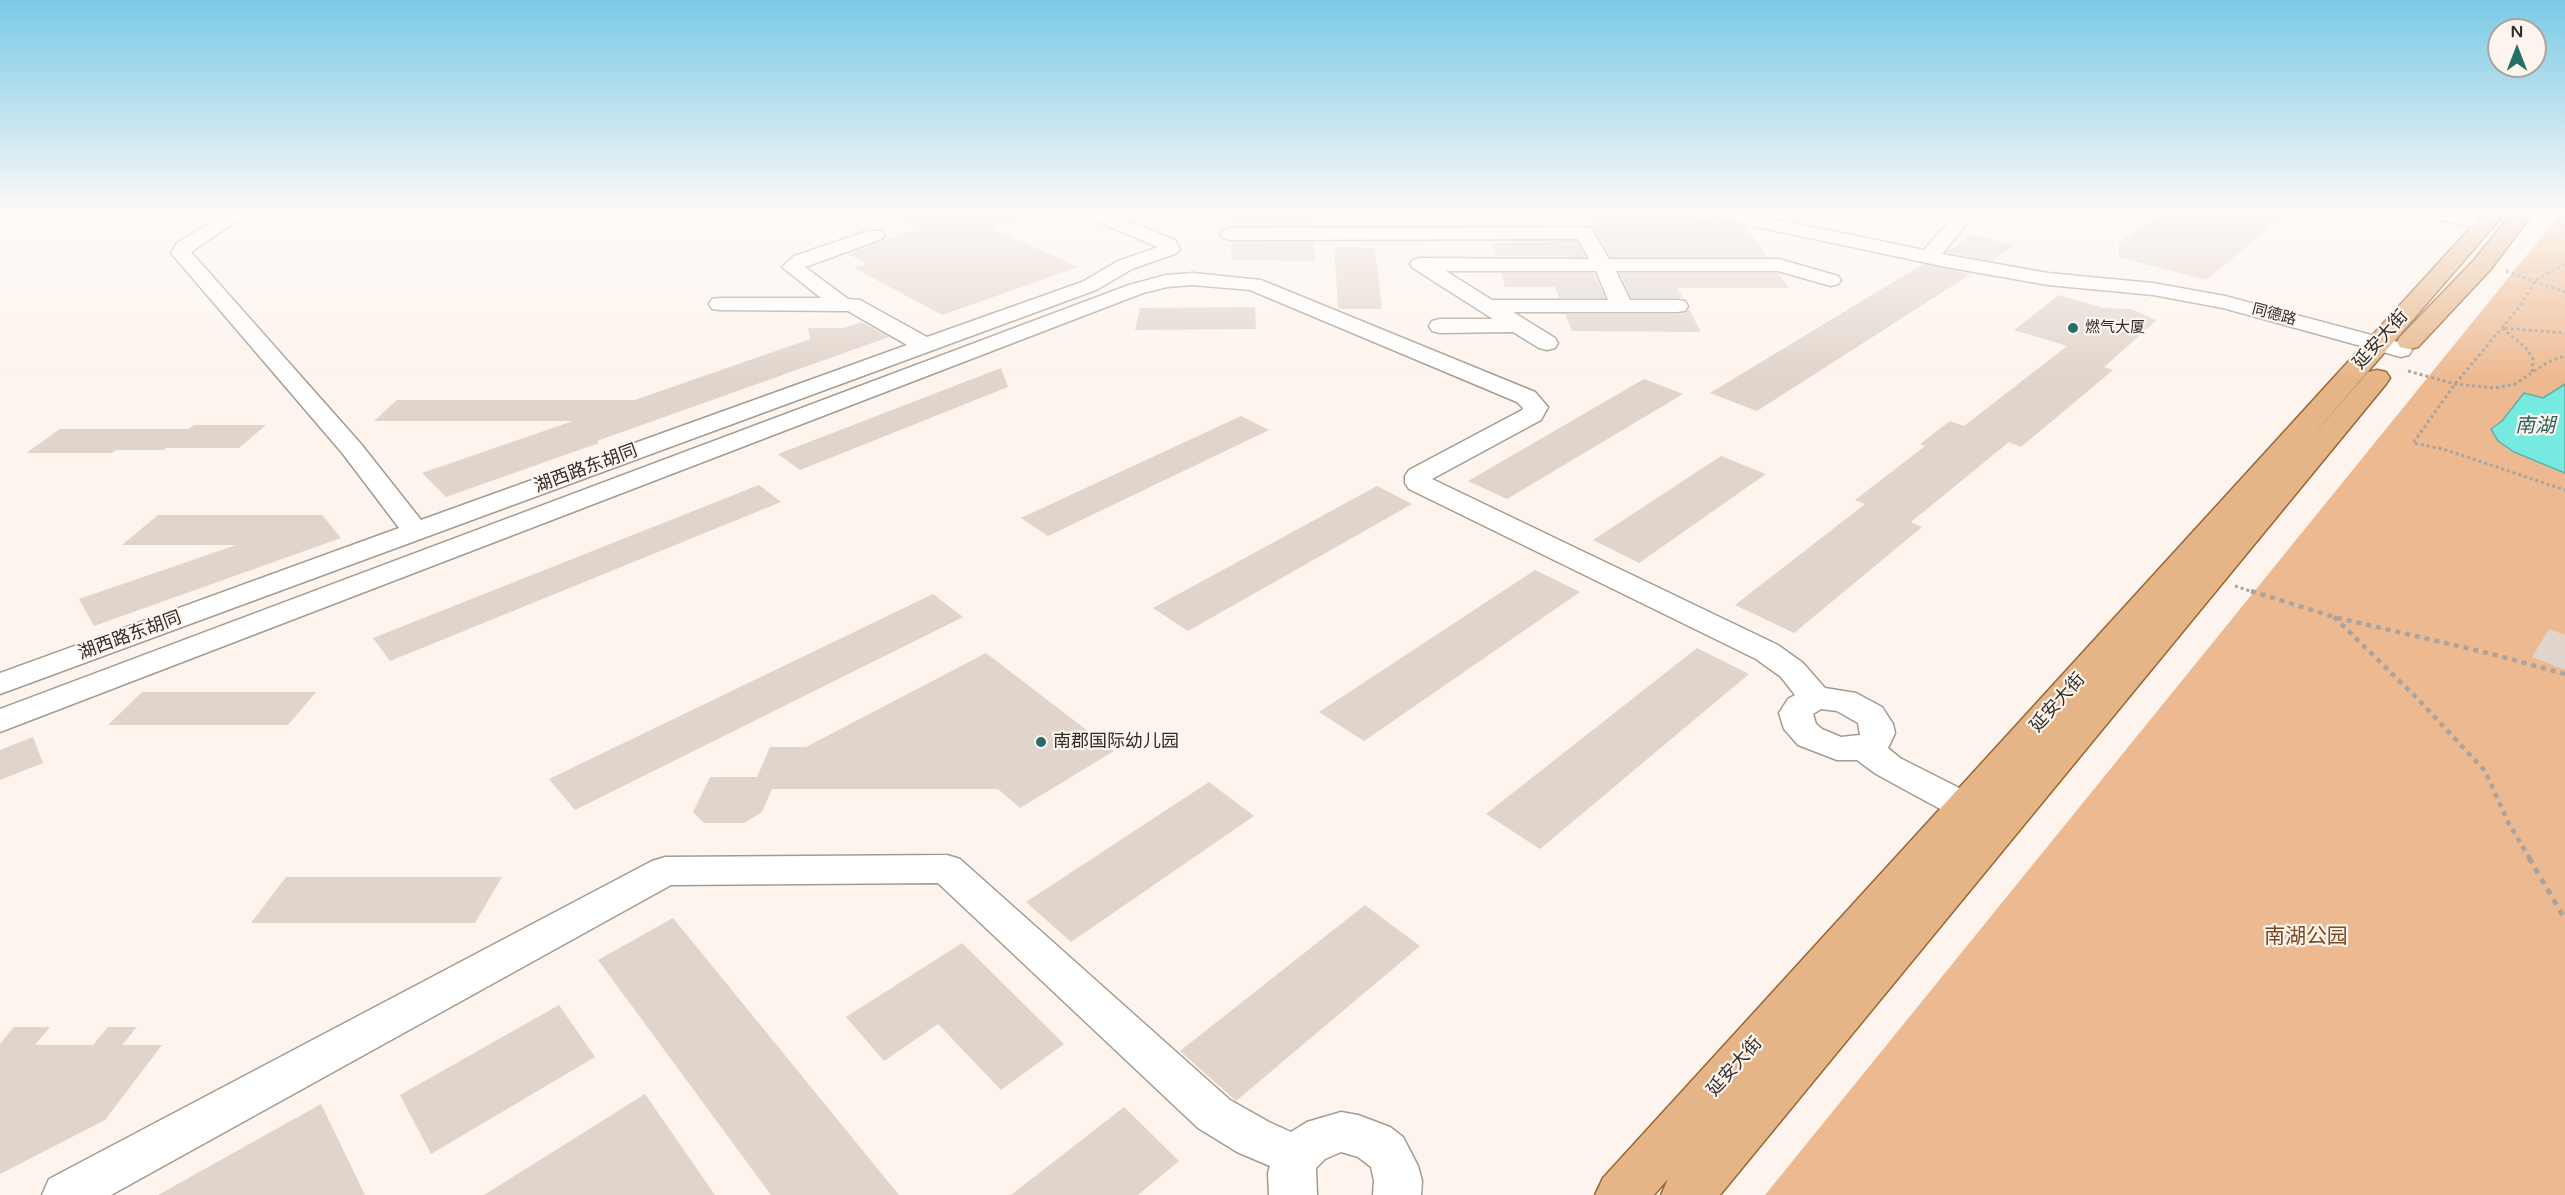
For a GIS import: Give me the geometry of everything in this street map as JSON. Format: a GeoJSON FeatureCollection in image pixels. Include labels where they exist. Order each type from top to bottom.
{"type":"FeatureCollection","features":[{"type":"Feature","properties":{"kind":"main road","name":"延安大街"},"geometry":{"type":"LineString","coordinates":[[1687,1195],[2208,577],[2389,353],[2452,269]]}},
{"type":"Feature","properties":{"kind":"main road","name":"延安大街"},"geometry":{"type":"LineString","coordinates":[[1621,1195],[1966,807],[2389,353],[2478,269]]}},
{"type":"Feature","properties":{"kind":"street"},"geometry":{"type":"LineString","coordinates":[[195,269],[352,449],[415,531]]}},
{"type":"Feature","properties":{"kind":"street"},"geometry":{"type":"LineString","coordinates":[[794,269],[842,304]]}},
{"type":"Feature","properties":{"kind":"street","name":"湖西路东胡同"},"geometry":{"type":"LineString","coordinates":[[2,683],[1089,286],[1119,269]]}},
{"type":"Feature","properties":{"kind":"street"},"geometry":{"type":"LineString","coordinates":[[1428,269],[1547,343]]}},
{"type":"Feature","properties":{"kind":"street"},"geometry":{"type":"LineString","coordinates":[[1603,269],[1622,306]]}},
{"type":"Feature","properties":{"kind":"street"},"geometry":{"type":"LineString","coordinates":[[1792,269],[1831,280]]}},
{"type":"Feature","properties":{"kind":"street","name":"同德路"},"geometry":{"type":"LineString","coordinates":[[2003,269],[2048,279],[2180,293],[2225,302],[2389,353]]}},
{"type":"Feature","properties":{"kind":"street"},"geometry":{"type":"LineString","coordinates":[[2,683],[9,718],[1136,289],[1166,281],[1193,279],[1254,284],[1527,397],[1536,407],[1532,415],[1418,476],[1418,483],[1767,652],[1792,670],[1815,698],[1844,701],[1870,715],[1876,724],[1878,734],[1874,742],[1864,747],[1888,766],[1966,807]]}},
{"type":"Feature","properties":{"kind":"street"},"geometry":{"type":"LineString","coordinates":[[720,304],[852,305],[924,345]]}},
{"type":"Feature","properties":{"kind":"street"},"geometry":{"type":"LineString","coordinates":[[1488,306],[1677,306]]}},
{"type":"Feature","properties":{"kind":"street"},"geometry":{"type":"LineString","coordinates":[[1440,326],[1519,325]]}},
{"type":"Feature","properties":{"kind":"street"},"geometry":{"type":"LineString","coordinates":[[66,1195],[665,871],[947,869],[1214,1114],[1252,1137],[1295,1176],[1309,1144],[1323,1136],[1341,1132],[1358,1135],[1374,1142],[1391,1159],[1398,1181],[1397,1195]]}},
{"type":"Feature","properties":{"kind":"path"},"geometry":{"type":"LineString","coordinates":[[2495,269],[2535,280],[2565,292]]}},
{"type":"Feature","properties":{"kind":"path"},"geometry":{"type":"LineString","coordinates":[[2556,269],[2535,280],[2521,305],[2455,384],[2413,443],[2444,449],[2565,490]]}},
{"type":"Feature","properties":{"kind":"path"},"geometry":{"type":"LineString","coordinates":[[2502,328],[2565,333]]}},
{"type":"Feature","properties":{"kind":"path"},"geometry":{"type":"LineString","coordinates":[[2502,328],[2526,348],[2533,359],[2532,372]]}},
{"type":"Feature","properties":{"kind":"path"},"geometry":{"type":"LineString","coordinates":[[2389,353],[2455,384],[2495,388],[2514,384],[2548,362],[2565,356]]}},
{"type":"Feature","properties":{"kind":"path"},"geometry":{"type":"LineString","coordinates":[[2208,577],[2334,617],[2488,653],[2565,674]]}},
{"type":"Feature","properties":{"kind":"path"},"geometry":{"type":"LineString","coordinates":[[2334,617],[2416,697],[2485,771],[2509,824],[2565,919]]}},
{"type":"Feature","properties":{"kind":"green space","name":"南湖公园"},"geometry":{"type":"Polygon","coordinates":[[[2516,269],[2565,269],[2565,1195],[1765,1195],[2516,269]]]}},
{"type":"Feature","properties":{"kind":"water","name":"南湖"},"geometry":{"type":"Polygon","coordinates":[[[2565,384],[2565,473],[2514,452],[2498,441],[2491,429],[2502,421],[2524,393],[2543,398],[2565,384]]]}},
{"type":"Feature","properties":{"kind":"building"},"geometry":{"type":"Polygon","coordinates":[[[855,269],[1073,269],[942,315],[855,269]]]}},
{"type":"Feature","properties":{"kind":"building"},"geometry":{"type":"Polygon","coordinates":[[[1335,269],[1377,269],[1382,309],[1338,309],[1335,269]]]}},
{"type":"Feature","properties":{"kind":"building"},"geometry":{"type":"Polygon","coordinates":[[[1915,269],[1946,269],[1971,274],[1757,411],[1710,393],[1915,269]]]}},
{"type":"Feature","properties":{"kind":"building"},"geometry":{"type":"Polygon","coordinates":[[[2164,269],[2220,269],[2206,280],[2164,269]]]}},
{"type":"Feature","properties":{"kind":"building"},"geometry":{"type":"Polygon","coordinates":[[[1501,273],[1594,273],[1605,298],[1559,298],[1555,287],[1505,287],[1501,273]]]}},
{"type":"Feature","properties":{"kind":"building"},"geometry":{"type":"Polygon","coordinates":[[[1620,273],[1778,273],[1789,288],[1677,288],[1683,298],[1631,298],[1620,273]]]}},
{"type":"Feature","properties":{"kind":"building"},"geometry":{"type":"Polygon","coordinates":[[[2059,295],[2104,308],[2131,309],[2157,320],[2104,367],[2113,370],[2021,447],[2009,442],[1911,522],[1922,527],[1794,633],[1735,605],[1865,504],[1855,500],[1925,446],[1920,444],[1950,421],[1964,426],[2067,346],[2014,330],[2059,295]]]}},
{"type":"Feature","properties":{"kind":"building"},"geometry":{"type":"Polygon","coordinates":[[[1255,307],[1256,329],[1135,330],[1140,308],[1255,307]]]}},
{"type":"Feature","properties":{"kind":"building"},"geometry":{"type":"Polygon","coordinates":[[[1689,309],[1701,332],[1572,331],[1565,314],[1677,314],[1685,313],[1689,309]]]}},
{"type":"Feature","properties":{"kind":"building"},"geometry":{"type":"Polygon","coordinates":[[[862,322],[889,337],[446,497],[422,473],[573,421],[374,421],[397,400],[635,400],[810,339],[808,328],[843,328],[862,322]]]}},
{"type":"Feature","properties":{"kind":"building"},"geometry":{"type":"Polygon","coordinates":[[[1001,368],[1008,387],[800,470],[778,454],[1001,368]]]}},
{"type":"Feature","properties":{"kind":"building"},"geometry":{"type":"Polygon","coordinates":[[[1644,379],[1683,394],[1507,499],[1468,481],[1644,379]]]}},
{"type":"Feature","properties":{"kind":"building"},"geometry":{"type":"Polygon","coordinates":[[[1241,416],[1269,430],[1048,536],[1021,518],[1241,416]]]}},
{"type":"Feature","properties":{"kind":"building"},"geometry":{"type":"Polygon","coordinates":[[[194,425],[266,425],[239,448],[166,448],[164,450],[116,450],[112,453],[26,453],[60,429],[188,429],[194,425]]]}},
{"type":"Feature","properties":{"kind":"building"},"geometry":{"type":"Polygon","coordinates":[[[1721,456],[1766,474],[1639,563],[1593,540],[1721,456]]]}},
{"type":"Feature","properties":{"kind":"building"},"geometry":{"type":"Polygon","coordinates":[[[759,485],[781,502],[390,661],[373,638],[759,485]]]}},
{"type":"Feature","properties":{"kind":"building"},"geometry":{"type":"Polygon","coordinates":[[[1377,486],[1412,504],[1188,631],[1153,608],[1377,486]]]}},
{"type":"Feature","properties":{"kind":"building"},"geometry":{"type":"Polygon","coordinates":[[[158,515],[322,515],[341,538],[94,626],[79,599],[236,545],[122,545],[158,515]]]}},
{"type":"Feature","properties":{"kind":"building"},"geometry":{"type":"Polygon","coordinates":[[[1535,570],[1580,592],[1364,741],[1319,712],[1535,570]]]}},
{"type":"Feature","properties":{"kind":"building"},"geometry":{"type":"Polygon","coordinates":[[[933,594],[963,617],[575,810],[549,779],[933,594]]]}},
{"type":"Feature","properties":{"kind":"building"},"geometry":{"type":"Polygon","coordinates":[[[2549,629],[2565,635],[2565,670],[2532,657],[2549,629]]]}},
{"type":"Feature","properties":{"kind":"building"},"geometry":{"type":"Polygon","coordinates":[[[1697,648],[1749,674],[1540,849],[1486,814],[1697,648]]]}},
{"type":"Feature","properties":{"kind":"building","name":"南郡国际幼儿园"},"geometry":{"type":"Polygon","coordinates":[[[986,653],[1114,751],[1020,808],[998,789],[772,789],[762,812],[744,823],[704,823],[693,812],[710,777],[757,777],[770,747],[806,747],[986,653]]]}},
{"type":"Feature","properties":{"kind":"building"},"geometry":{"type":"Polygon","coordinates":[[[142,692],[316,692],[288,725],[108,725],[142,692]]]}},
{"type":"Feature","properties":{"kind":"building"},"geometry":{"type":"Polygon","coordinates":[[[33,737],[43,763],[0,780],[0,750],[33,737]]]}},
{"type":"Feature","properties":{"kind":"building"},"geometry":{"type":"Polygon","coordinates":[[[1209,782],[1254,816],[1071,942],[1026,902],[1209,782]]]}},
{"type":"Feature","properties":{"kind":"building"},"geometry":{"type":"Polygon","coordinates":[[[286,877],[502,877],[475,923],[251,923],[286,877]]]}},
{"type":"Feature","properties":{"kind":"building"},"geometry":{"type":"Polygon","coordinates":[[[1365,905],[1420,946],[1236,1101],[1180,1051],[1365,905]]]}},
{"type":"Feature","properties":{"kind":"building"},"geometry":{"type":"Polygon","coordinates":[[[673,918],[899,1195],[771,1195],[598,960],[673,918]]]}},
{"type":"Feature","properties":{"kind":"building"},"geometry":{"type":"Polygon","coordinates":[[[962,943],[1064,1044],[1001,1090],[938,1024],[884,1061],[846,1017],[962,943]]]}},
{"type":"Feature","properties":{"kind":"building"},"geometry":{"type":"Polygon","coordinates":[[[559,1005],[595,1057],[431,1154],[400,1095],[559,1005]]]}},
{"type":"Feature","properties":{"kind":"building"},"geometry":{"type":"Polygon","coordinates":[[[14,1027],[50,1027],[35,1045],[93,1045],[108,1027],[137,1027],[122,1045],[162,1045],[105,1120],[0,1174],[0,1044],[14,1027]]]}},
{"type":"Feature","properties":{"kind":"building"},"geometry":{"type":"Polygon","coordinates":[[[645,1094],[715,1195],[484,1195],[645,1094]]]}},
{"type":"Feature","properties":{"kind":"building"},"geometry":{"type":"Polygon","coordinates":[[[321,1104],[365,1195],[158,1195],[321,1104]]]}},
{"type":"Feature","properties":{"kind":"building"},"geometry":{"type":"Polygon","coordinates":[[[1124,1107],[1179,1161],[1138,1195],[1011,1195],[1124,1107]]]}},
{"type":"Feature","properties":{"kind":"place","name":"燃气大厦"},"geometry":{"type":"Point","coordinates":[2073,328]}},
{"type":"Feature","properties":{"kind":"place","name":"南郡国际幼儿园"},"geometry":{"type":"Point","coordinates":[1041,742]}}]}
